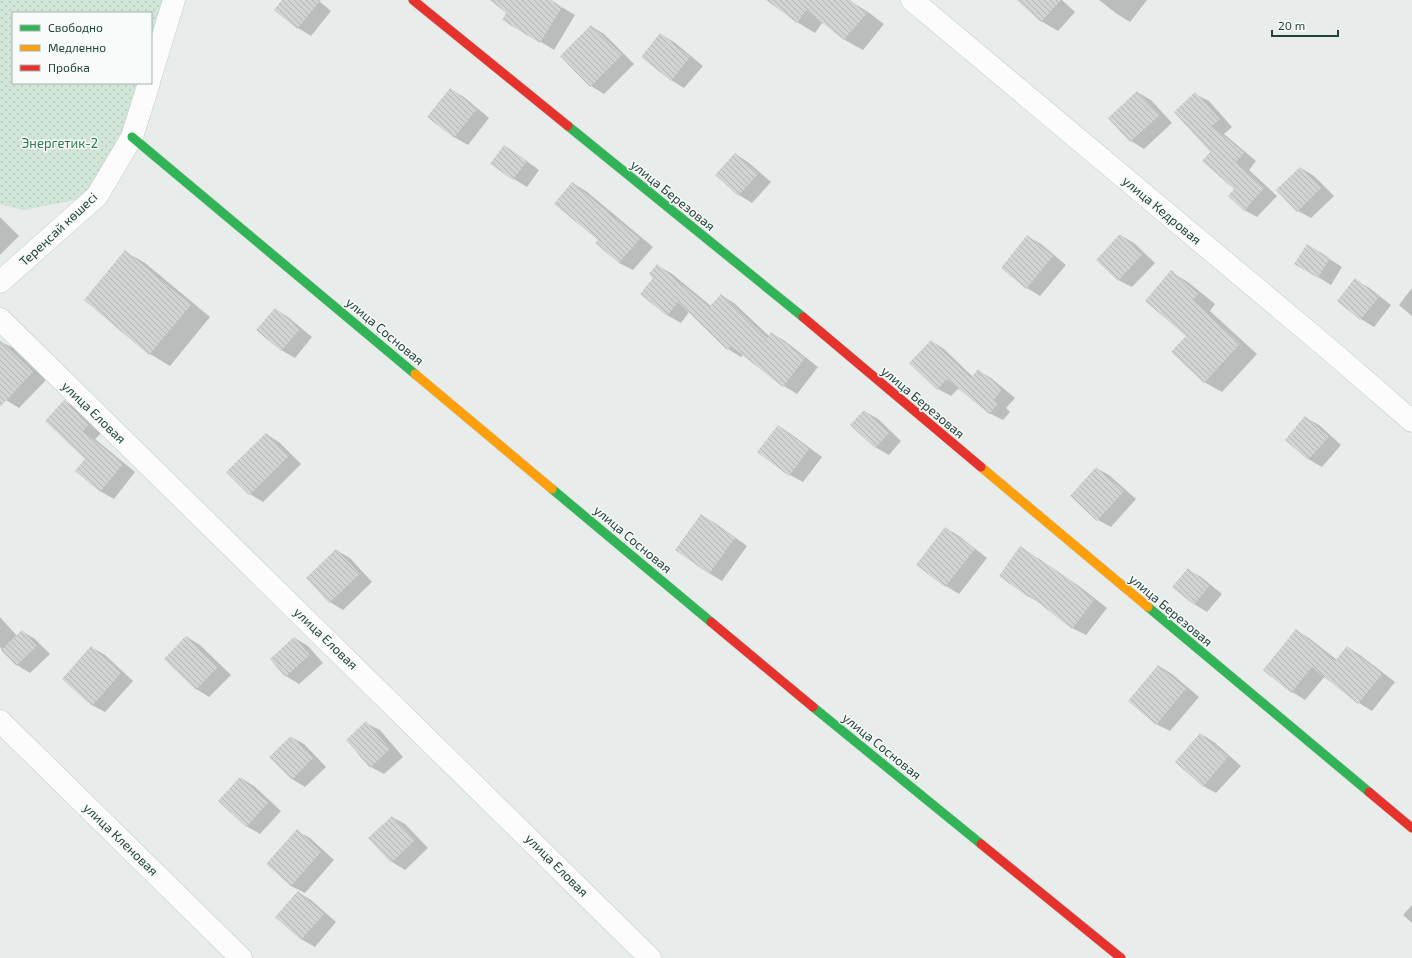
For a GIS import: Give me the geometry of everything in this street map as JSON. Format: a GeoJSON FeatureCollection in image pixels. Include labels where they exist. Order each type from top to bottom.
{"type":"FeatureCollection","features":[{"type":"Feature","properties":{"kind":"street"},"geometry":{"type":"LineString","coordinates":[[152,72],[174,0]]}},
{"type":"Feature","properties":{"kind":"street","name":"улица Березовая"},"geometry":{"type":"LineString","coordinates":[[413,0],[793,310],[1412,828]]}},
{"type":"Feature","properties":{"kind":"street","name":"улица Кедровая"},"geometry":{"type":"LineString","coordinates":[[912,0],[1412,420]]}},
{"type":"Feature","properties":{"kind":"street","name":"Тереңсай көшесі"},"geometry":{"type":"LineString","coordinates":[[0,282],[97,196],[132,137],[149,84]]}},
{"type":"Feature","properties":{"kind":"street","name":"улица Сосновая"},"geometry":{"type":"LineString","coordinates":[[132,137],[799,695],[1121,958]]}},
{"type":"Feature","properties":{"kind":"street","name":"улица Еловая"},"geometry":{"type":"LineString","coordinates":[[0,319],[650,958]]}},
{"type":"Feature","properties":{"kind":"street","name":"улица Кленовая"},"geometry":{"type":"LineString","coordinates":[[0,721],[241,958]]}},
{"type":"Feature","properties":{"kind":"green space","name":"Энергетик-2"},"geometry":{"type":"Polygon","coordinates":[[[0,0],[174,0],[152,72],[152,12],[12,12],[12,84],[149,84],[97,196],[23,210],[0,204],[0,0]]]}},
{"type":"Feature","properties":{"kind":"building"},"geometry":{"type":"Polygon","coordinates":[[[282,0],[321,0],[297,29],[274,10],[282,0]]]}},
{"type":"Feature","properties":{"kind":"building"},"geometry":{"type":"Polygon","coordinates":[[[490,0],[551,0],[562,7],[540,43],[502,20],[506,13],[490,0]]]}},
{"type":"Feature","properties":{"kind":"building"},"geometry":{"type":"Polygon","coordinates":[[[766,0],[850,0],[867,13],[844,40],[806,10],[797,23],[766,0]]]}},
{"type":"Feature","properties":{"kind":"building"},"geometry":{"type":"Polygon","coordinates":[[[1017,0],[1061,0],[1041,22],[1017,0]]]}},
{"type":"Feature","properties":{"kind":"building"},"geometry":{"type":"Polygon","coordinates":[[[591,25],[622,55],[590,87],[560,56],[591,25]]]}},
{"type":"Feature","properties":{"kind":"building"},"geometry":{"type":"Polygon","coordinates":[[[660,33],[690,57],[671,81],[641,57],[660,33]]]}},
{"type":"Feature","properties":{"kind":"building"},"geometry":{"type":"Polygon","coordinates":[[[450,88],[477,109],[454,138],[427,117],[450,88]]]}},
{"type":"Feature","properties":{"kind":"building"},"geometry":{"type":"Polygon","coordinates":[[[1137,91],[1160,115],[1130,142],[1108,118],[1137,91]]]}},
{"type":"Feature","properties":{"kind":"building"},"geometry":{"type":"Polygon","coordinates":[[[1195,92],[1220,119],[1212,126],[1244,153],[1236,162],[1264,188],[1244,211],[1228,196],[1234,189],[1202,161],[1210,152],[1174,112],[1195,92]]]}},
{"type":"Feature","properties":{"kind":"building"},"geometry":{"type":"Polygon","coordinates":[[[504,145],[527,161],[513,180],[490,164],[504,145]]]}},
{"type":"Feature","properties":{"kind":"building"},"geometry":{"type":"Polygon","coordinates":[[[735,153],[758,174],[738,196],[715,175],[735,153]]]}},
{"type":"Feature","properties":{"kind":"building"},"geometry":{"type":"Polygon","coordinates":[[[1300,167],[1321,188],[1297,212],[1276,190],[1300,167]]]}},
{"type":"Feature","properties":{"kind":"building"},"geometry":{"type":"Polygon","coordinates":[[[572,182],[640,239],[619,263],[595,243],[598,240],[554,204],[572,182]]]}},
{"type":"Feature","properties":{"kind":"building"},"geometry":{"type":"Polygon","coordinates":[[[1120,234],[1142,255],[1118,281],[1096,260],[1120,234]]]}},
{"type":"Feature","properties":{"kind":"building"},"geometry":{"type":"Polygon","coordinates":[[[1027,235],[1053,256],[1026,289],[1001,268],[1027,235]]]}},
{"type":"Feature","properties":{"kind":"building"},"geometry":{"type":"Polygon","coordinates":[[[1307,244],[1330,258],[1318,278],[1294,264],[1307,244]]]}},
{"type":"Feature","properties":{"kind":"building"},"geometry":{"type":"Polygon","coordinates":[[[125,250],[191,305],[149,355],[84,300],[125,250]]]}},
{"type":"Feature","properties":{"kind":"building"},"geometry":{"type":"Polygon","coordinates":[[[657,264],[709,307],[721,294],[767,338],[771,332],[805,358],[783,387],[731,346],[727,350],[678,302],[667,316],[640,294],[653,278],[649,274],[657,264]]]}},
{"type":"Feature","properties":{"kind":"building"},"geometry":{"type":"Polygon","coordinates":[[[1171,270],[1198,294],[1193,300],[1240,344],[1204,383],[1171,352],[1186,336],[1145,301],[1171,270]]]}},
{"type":"Feature","properties":{"kind":"building"},"geometry":{"type":"Polygon","coordinates":[[[1355,278],[1379,297],[1360,320],[1337,301],[1355,278]]]}},
{"type":"Feature","properties":{"kind":"building"},"geometry":{"type":"Polygon","coordinates":[[[275,308],[300,329],[281,351],[256,330],[275,308]]]}},
{"type":"Feature","properties":{"kind":"building"},"geometry":{"type":"Polygon","coordinates":[[[0,340],[33,372],[0,407],[0,340]]]}},
{"type":"Feature","properties":{"kind":"building"},"geometry":{"type":"Polygon","coordinates":[[[931,340],[971,378],[978,369],[1002,389],[994,400],[998,404],[989,414],[947,379],[937,390],[909,363],[931,340]]]}},
{"type":"Feature","properties":{"kind":"building"},"geometry":{"type":"Polygon","coordinates":[[[64,400],[89,424],[83,431],[123,464],[100,492],[75,471],[85,459],[45,421],[64,400]]]}},
{"type":"Feature","properties":{"kind":"building"},"geometry":{"type":"Polygon","coordinates":[[[864,410],[889,433],[875,448],[850,425],[864,410]]]}},
{"type":"Feature","properties":{"kind":"building"},"geometry":{"type":"Polygon","coordinates":[[[1305,416],[1329,437],[1308,460],[1285,440],[1305,416]]]}},
{"type":"Feature","properties":{"kind":"building"},"geometry":{"type":"Polygon","coordinates":[[[778,425],[809,449],[789,476],[757,452],[778,425]]]}},
{"type":"Feature","properties":{"kind":"building"},"geometry":{"type":"Polygon","coordinates":[[[266,433],[289,456],[249,495],[226,472],[266,433]]]}},
{"type":"Feature","properties":{"kind":"building"},"geometry":{"type":"Polygon","coordinates":[[[1096,467],[1124,491],[1097,521],[1070,496],[1096,467]]]}},
{"type":"Feature","properties":{"kind":"building"},"geometry":{"type":"Polygon","coordinates":[[[701,514],[735,538],[709,574],[675,550],[701,514]]]}},
{"type":"Feature","properties":{"kind":"building"},"geometry":{"type":"Polygon","coordinates":[[[945,527],[975,549],[945,587],[916,565],[945,527]]]}},
{"type":"Feature","properties":{"kind":"building"},"geometry":{"type":"Polygon","coordinates":[[[1020,546],[1066,577],[1094,600],[1072,629],[1029,595],[1028,597],[999,576],[1020,546]]]}},
{"type":"Feature","properties":{"kind":"building"},"geometry":{"type":"Polygon","coordinates":[[[336,549],[360,574],[329,603],[306,578],[336,549]]]}},
{"type":"Feature","properties":{"kind":"building"},"geometry":{"type":"Polygon","coordinates":[[[1188,568],[1209,586],[1194,605],[1172,587],[1188,568]]]}},
{"type":"Feature","properties":{"kind":"building"},"geometry":{"type":"Polygon","coordinates":[[[1296,629],[1335,661],[1347,646],[1382,674],[1358,704],[1312,667],[1291,693],[1263,670],[1296,629]]]}},
{"type":"Feature","properties":{"kind":"building"},"geometry":{"type":"Polygon","coordinates":[[[22,630],[37,646],[16,666],[1,650],[22,630]]]}},
{"type":"Feature","properties":{"kind":"building"},"geometry":{"type":"Polygon","coordinates":[[[186,636],[218,667],[196,690],[164,659],[186,636]]]}},
{"type":"Feature","properties":{"kind":"building"},"geometry":{"type":"Polygon","coordinates":[[[294,637],[310,655],[285,677],[270,659],[294,637]]]}},
{"type":"Feature","properties":{"kind":"building"},"geometry":{"type":"Polygon","coordinates":[[[91,646],[121,673],[92,706],[62,679],[91,646]]]}},
{"type":"Feature","properties":{"kind":"building"},"geometry":{"type":"Polygon","coordinates":[[[1158,665],[1186,689],[1156,725],[1128,701],[1158,665]]]}},
{"type":"Feature","properties":{"kind":"building"},"geometry":{"type":"Polygon","coordinates":[[[366,721],[390,749],[370,768],[346,740],[366,721]]]}},
{"type":"Feature","properties":{"kind":"building"},"geometry":{"type":"Polygon","coordinates":[[[1200,733],[1228,757],[1203,787],[1175,762],[1200,733]]]}},
{"type":"Feature","properties":{"kind":"building"},"geometry":{"type":"Polygon","coordinates":[[[291,736],[313,758],[292,780],[269,757],[291,736]]]}},
{"type":"Feature","properties":{"kind":"building"},"geometry":{"type":"Polygon","coordinates":[[[240,777],[268,803],[246,827],[218,801],[240,777]]]}},
{"type":"Feature","properties":{"kind":"building"},"geometry":{"type":"Polygon","coordinates":[[[392,816],[415,840],[391,863],[368,838],[392,816]]]}},
{"type":"Feature","properties":{"kind":"building"},"geometry":{"type":"Polygon","coordinates":[[[297,829],[321,852],[291,886],[266,864],[297,829]]]}},
{"type":"Feature","properties":{"kind":"building"},"geometry":{"type":"Polygon","coordinates":[[[298,891],[324,914],[301,940],[275,917],[298,891]]]}},
{"type":"Feature","properties":{"kind":"traffic: fast"},"geometry":{"type":"LineString","coordinates":[[568,126],[803,317]]}},
{"type":"Feature","properties":{"kind":"traffic: fast"},"geometry":{"type":"LineString","coordinates":[[132,137],[415,374]]}},
{"type":"Feature","properties":{"kind":"traffic: fast"},"geometry":{"type":"LineString","coordinates":[[552,489],[711,622]]}},
{"type":"Feature","properties":{"kind":"traffic: fast"},"geometry":{"type":"LineString","coordinates":[[1148,607],[1369,792]]}},
{"type":"Feature","properties":{"kind":"traffic: fast"},"geometry":{"type":"LineString","coordinates":[[813,707],[981,844]]}},
{"type":"Feature","properties":{"kind":"traffic: slow"},"geometry":{"type":"LineString","coordinates":[[415,374],[552,489]]}},
{"type":"Feature","properties":{"kind":"traffic: slow"},"geometry":{"type":"LineString","coordinates":[[981,467],[1148,607]]}},
{"type":"Feature","properties":{"kind":"traffic: jam"},"geometry":{"type":"LineString","coordinates":[[413,0],[568,126]]}},
{"type":"Feature","properties":{"kind":"traffic: jam"},"geometry":{"type":"LineString","coordinates":[[803,317],[981,467]]}},
{"type":"Feature","properties":{"kind":"traffic: jam"},"geometry":{"type":"LineString","coordinates":[[711,622],[813,707]]}},
{"type":"Feature","properties":{"kind":"traffic: jam"},"geometry":{"type":"LineString","coordinates":[[1369,792],[1412,828]]}},
{"type":"Feature","properties":{"kind":"traffic: jam"},"geometry":{"type":"LineString","coordinates":[[981,844],[1121,958]]}}]}
